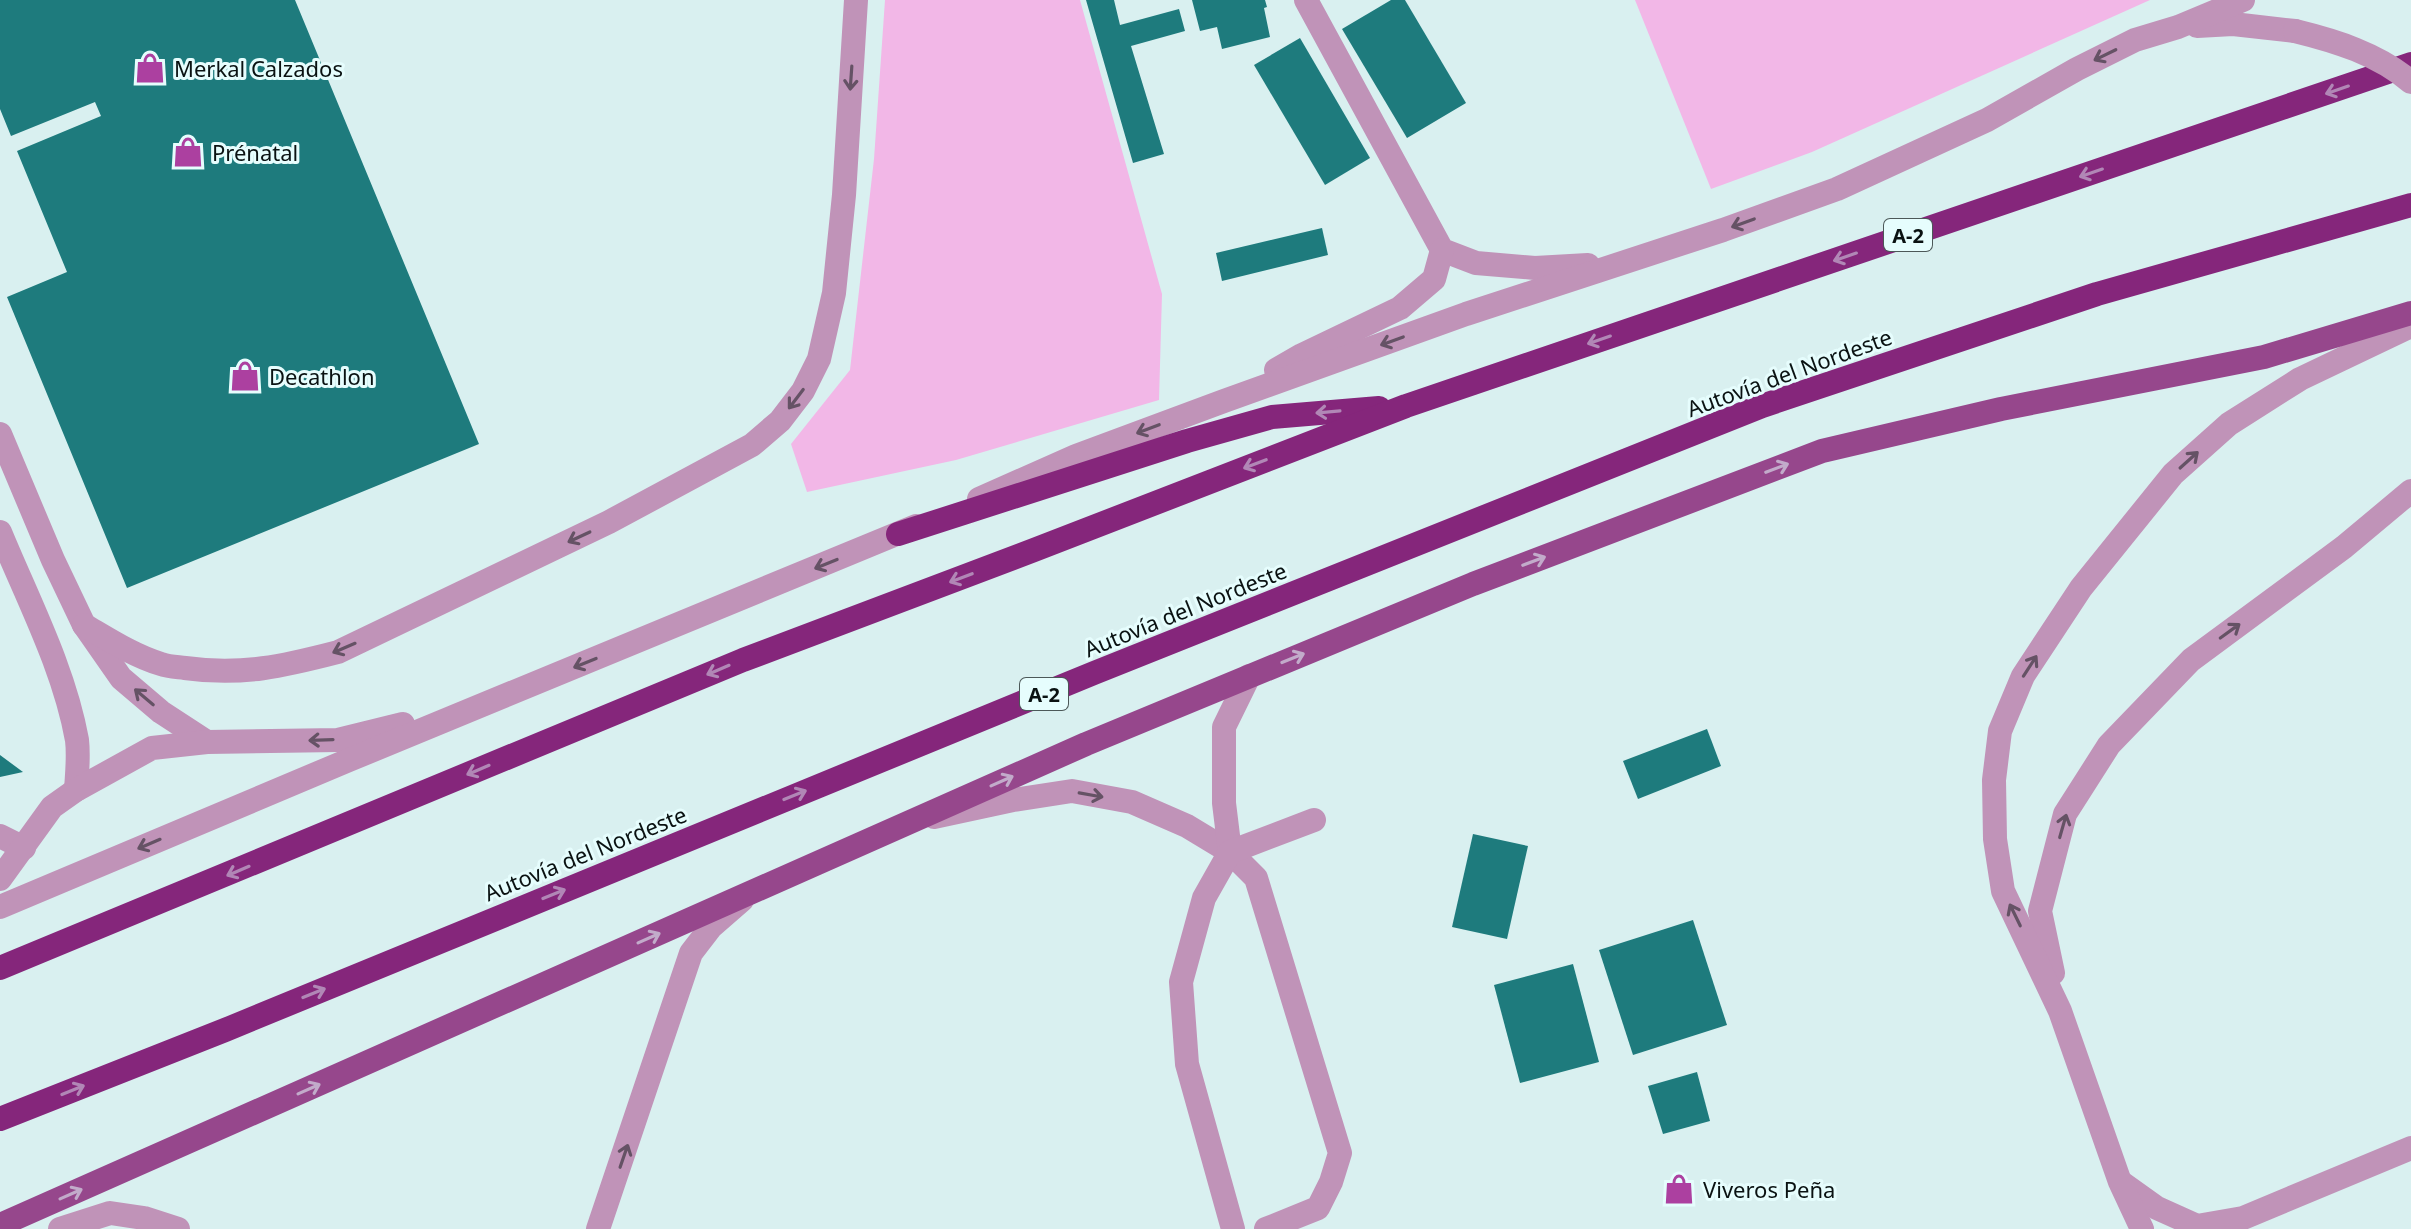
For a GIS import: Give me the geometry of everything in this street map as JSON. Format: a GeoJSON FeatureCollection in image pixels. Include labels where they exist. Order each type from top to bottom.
{"type":"FeatureCollection","features":[{"type":"Feature","properties":{"kind":"highway","name":"A-2"},"geometry":{"type":"LineString","coordinates":[[0,968],[743,660],[1406,406],[2411,64]]}},
{"type":"Feature","properties":{"kind":"highway","name":"Autovía del Nordeste"},"geometry":{"type":"LineString","coordinates":[[0,1119],[225,1030],[1079,679],[1762,406],[2097,294],[2411,205]]}},
{"type":"Feature","properties":{"kind":"highway"},"geometry":{"type":"LineString","coordinates":[[898,534],[1187,441],[1272,417],[1406,406]]}},
{"type":"Feature","properties":{"kind":"main road"},"geometry":{"type":"LineString","coordinates":[[0,1225],[1086,744],[1473,584],[1822,451],[2001,409],[2264,357],[2411,313]]}},
{"type":"Feature","properties":{"kind":"lane"},"geometry":{"type":"LineString","coordinates":[[84,625],[161,665],[201,670],[241,672],[338,652],[609,522],[752,445],[780,421],[803,391],[819,359],[827,328],[834,293],[844,195],[856,0]]}},
{"type":"Feature","properties":{"kind":"lane"},"geometry":{"type":"LineString","coordinates":[[1306,0],[1442,250],[1476,263],[1535,268],[1622,263]]}},
{"type":"Feature","properties":{"kind":"lane"},"geometry":{"type":"LineString","coordinates":[[0,907],[898,534],[1076,456],[1466,314],[1723,230],[1837,189],[1987,120],[2135,40],[2178,27],[2243,0]]}},
{"type":"Feature","properties":{"kind":"lane"},"geometry":{"type":"LineString","coordinates":[[2178,27],[2233,24],[2295,31],[2333,40],[2411,82]]}},
{"type":"Feature","properties":{"kind":"lane"},"geometry":{"type":"LineString","coordinates":[[1224,401],[1302,355],[1400,308],[1434,279],[1442,250]]}},
{"type":"Feature","properties":{"kind":"lane"},"geometry":{"type":"LineString","coordinates":[[2142,1229],[2120,1182],[2060,1011],[2003,891],[1995,839],[1994,780],[2000,731],[2023,676],[2081,588],[2173,474],[2229,424],[2300,379],[2411,326]]}},
{"type":"Feature","properties":{"kind":"lane"},"geometry":{"type":"LineString","coordinates":[[0,434],[84,625],[121,678],[161,712],[207,742]]}},
{"type":"Feature","properties":{"kind":"lane"},"geometry":{"type":"LineString","coordinates":[[2060,1011],[2040,911],[2065,814],[2109,745],[2191,660],[2344,547],[2411,491]]}},
{"type":"Feature","properties":{"kind":"lane"},"geometry":{"type":"LineString","coordinates":[[0,532],[64,690],[77,742],[76,790]]}},
{"type":"Feature","properties":{"kind":"lane"},"geometry":{"type":"LineString","coordinates":[[1233,1229],[1187,1064],[1181,982],[1204,898],[1230,852],[1224,803],[1224,727],[1249,676]]}},
{"type":"Feature","properties":{"kind":"lane"},"geometry":{"type":"LineString","coordinates":[[0,879],[52,807],[76,790],[152,748],[207,742],[338,740],[480,706]]}},
{"type":"Feature","properties":{"kind":"lane"},"geometry":{"type":"LineString","coordinates":[[904,823],[1072,791],[1132,802],[1187,826],[1230,852],[1256,878],[1340,1153],[1331,1182],[1318,1208],[1266,1229]]}},
{"type":"Feature","properties":{"kind":"lane"},"geometry":{"type":"LineString","coordinates":[[1230,852],[1314,820]]}},
{"type":"Feature","properties":{"kind":"lane"},"geometry":{"type":"LineString","coordinates":[[0,836],[24,848]]}},
{"type":"Feature","properties":{"kind":"lane"},"geometry":{"type":"LineString","coordinates":[[598,1229],[691,953],[711,927],[750,893]]}},
{"type":"Feature","properties":{"kind":"lane"},"geometry":{"type":"LineString","coordinates":[[2120,1182],[2157,1208],[2197,1226],[2243,1218],[2411,1148]]}},
{"type":"Feature","properties":{"kind":"lane"},"geometry":{"type":"LineString","coordinates":[[60,1229],[110,1213],[144,1218],[178,1229]]}},
{"type":"Feature","properties":{"kind":"shaded area"},"geometry":{"type":"Polygon","coordinates":[[[885,0],[1080,0],[1162,294],[1159,400],[956,460],[807,492],[791,444],[850,370],[874,159],[885,0]]]}},
{"type":"Feature","properties":{"kind":"shaded area"},"geometry":{"type":"Polygon","coordinates":[[[1635,0],[2150,0],[1812,152],[1711,189],[1635,0]]]}},
{"type":"Feature","properties":{"kind":"building","name":"Decathlon"},"geometry":{"type":"Polygon","coordinates":[[[0,0],[295,0],[479,444],[127,588],[7,297],[67,272],[17,151],[101,116],[95,102],[11,136],[0,109],[0,0]]]}},
{"type":"Feature","properties":{"kind":"building"},"geometry":{"type":"Polygon","coordinates":[[[1086,0],[1114,0],[1120,25],[1179,9],[1185,31],[1131,46],[1164,154],[1133,163],[1086,0]]]}},
{"type":"Feature","properties":{"kind":"building"},"geometry":{"type":"Polygon","coordinates":[[[1192,0],[1265,0],[1270,37],[1222,49],[1217,27],[1200,31],[1192,0]]]}},
{"type":"Feature","properties":{"kind":"building"},"geometry":{"type":"Polygon","coordinates":[[[1391,0],[1405,0],[1466,103],[1407,138],[1342,29],[1391,0]]]}},
{"type":"Feature","properties":{"kind":"building"},"geometry":{"type":"Polygon","coordinates":[[[1300,38],[1370,158],[1325,185],[1254,65],[1300,38]]]}},
{"type":"Feature","properties":{"kind":"building"},"geometry":{"type":"Polygon","coordinates":[[[1322,228],[1328,255],[1222,281],[1216,253],[1322,228]]]}},
{"type":"Feature","properties":{"kind":"building"},"geometry":{"type":"Polygon","coordinates":[[[1707,729],[1721,766],[1638,799],[1623,761],[1707,729]]]}},
{"type":"Feature","properties":{"kind":"building"},"geometry":{"type":"Polygon","coordinates":[[[0,755],[23,772],[0,777],[0,755]]]}},
{"type":"Feature","properties":{"kind":"building"},"geometry":{"type":"Polygon","coordinates":[[[1473,834],[1528,846],[1507,939],[1452,927],[1473,834]]]}},
{"type":"Feature","properties":{"kind":"building"},"geometry":{"type":"Polygon","coordinates":[[[1693,920],[1727,1025],[1633,1055],[1599,950],[1693,920]]]}},
{"type":"Feature","properties":{"kind":"building"},"geometry":{"type":"Polygon","coordinates":[[[1573,964],[1599,1062],[1520,1083],[1494,985],[1573,964]]]}},
{"type":"Feature","properties":{"kind":"building"},"geometry":{"type":"Polygon","coordinates":[[[1697,1072],[1710,1121],[1663,1134],[1648,1086],[1697,1072]]]}},
{"type":"Feature","properties":{"kind":"place","name":"Merkal Calzados"},"geometry":{"type":"Point","coordinates":[150,68]}},
{"type":"Feature","properties":{"kind":"place","name":"Prénatal"},"geometry":{"type":"Point","coordinates":[188,152]}},
{"type":"Feature","properties":{"kind":"place","name":"Decathlon"},"geometry":{"type":"Point","coordinates":[245,376]}},
{"type":"Feature","properties":{"kind":"place","name":"Viveros Peña"},"geometry":{"type":"Point","coordinates":[1679,1189]}}]}
